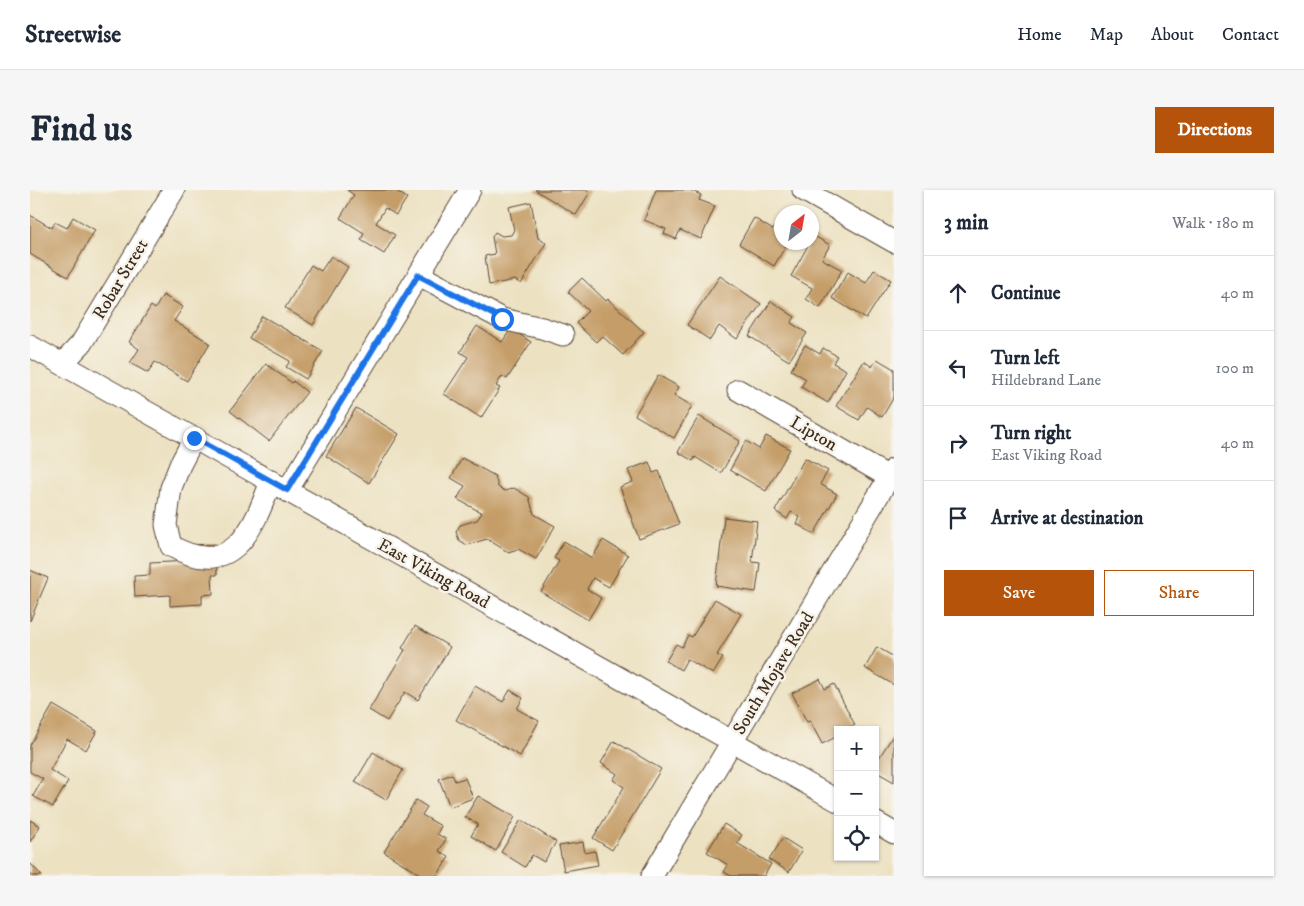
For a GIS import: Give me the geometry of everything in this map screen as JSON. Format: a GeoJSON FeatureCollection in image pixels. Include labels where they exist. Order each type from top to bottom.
{"type":"FeatureCollection","features":[{"type":"Feature","properties":{"kind":"street","name":"Robar Street"},"geometry":{"type":"LineString","coordinates":[[62,364],[81,344],[174,190]]}},
{"type":"Feature","properties":{"kind":"street"},"geometry":{"type":"LineString","coordinates":[[194,438],[171,488],[166,526],[171,546],[187,554],[211,557],[226,554],[238,544],[251,528],[261,507],[279,486],[418,275],[470,190]]}},
{"type":"Feature","properties":{"kind":"street"},"geometry":{"type":"LineString","coordinates":[[803,190],[894,242]]}},
{"type":"Feature","properties":{"kind":"street"},"geometry":{"type":"LineString","coordinates":[[418,275],[502,319],[563,335]]}},
{"type":"Feature","properties":{"kind":"street","name":"East Viking Road"},"geometry":{"type":"LineString","coordinates":[[30,346],[834,799]]}},
{"type":"Feature","properties":{"kind":"street","name":"Lipton"},"geometry":{"type":"LineString","coordinates":[[738,390],[892,473]]}},
{"type":"Feature","properties":{"kind":"street","name":"South Mojave Road"},"geometry":{"type":"LineString","coordinates":[[652,876],[892,473]]}},
{"type":"Feature","properties":{"kind":"street"},"geometry":{"type":"LineString","coordinates":[[879,824],[894,833]]}},
{"type":"Feature","properties":{"kind":"building"},"geometry":{"type":"Polygon","coordinates":[[[347,190],[395,190],[407,198],[396,215],[385,208],[376,223],[395,235],[384,254],[361,240],[364,233],[340,218],[354,195],[347,190]]]}},
{"type":"Feature","properties":{"kind":"building"},"geometry":{"type":"Polygon","coordinates":[[[535,190],[587,190],[590,192],[576,215],[535,190]]]}},
{"type":"Feature","properties":{"kind":"building"},"geometry":{"type":"Polygon","coordinates":[[[656,190],[690,190],[701,195],[699,200],[715,206],[701,239],[680,230],[676,239],[664,234],[666,229],[644,220],[656,190]]]}},
{"type":"Feature","properties":{"kind":"building"},"geometry":{"type":"Polygon","coordinates":[[[531,202],[538,238],[546,243],[521,284],[515,280],[489,285],[485,256],[495,254],[492,237],[495,232],[502,236],[511,235],[514,230],[509,207],[531,202]]]}},
{"type":"Feature","properties":{"kind":"building"},"geometry":{"type":"Polygon","coordinates":[[[30,215],[52,228],[55,222],[67,228],[73,217],[95,230],[68,277],[30,254],[30,215]]]}},
{"type":"Feature","properties":{"kind":"building"},"geometry":{"type":"Polygon","coordinates":[[[754,218],[773,230],[774,228],[774,250],[783,250],[774,266],[739,244],[754,218]]]}},
{"type":"Feature","properties":{"kind":"building"},"geometry":{"type":"Polygon","coordinates":[[[819,239],[830,245],[822,259],[842,270],[820,308],[806,299],[812,288],[791,276],[806,250],[819,250],[819,239]]]}},
{"type":"Feature","properties":{"kind":"building"},"geometry":{"type":"Polygon","coordinates":[[[331,256],[348,267],[313,325],[285,308],[311,265],[321,271],[331,256]]]}},
{"type":"Feature","properties":{"kind":"building"},"geometry":{"type":"Polygon","coordinates":[[[874,270],[891,280],[866,319],[832,298],[848,272],[866,283],[874,270]]]}},
{"type":"Feature","properties":{"kind":"building"},"geometry":{"type":"Polygon","coordinates":[[[720,276],[761,304],[737,339],[719,326],[710,340],[687,325],[720,276]]]}},
{"type":"Feature","properties":{"kind":"building"},"geometry":{"type":"Polygon","coordinates":[[[582,278],[606,301],[608,299],[644,332],[623,355],[602,336],[596,342],[576,323],[588,311],[568,292],[582,278]]]}},
{"type":"Feature","properties":{"kind":"building"},"geometry":{"type":"Polygon","coordinates":[[[163,295],[183,307],[174,321],[210,343],[187,381],[155,362],[148,373],[130,363],[139,349],[129,342],[151,306],[155,309],[163,295]]]}},
{"type":"Feature","properties":{"kind":"building"},"geometry":{"type":"Polygon","coordinates":[[[771,301],[795,317],[791,323],[807,333],[789,361],[749,336],[771,301]]]}},
{"type":"Feature","properties":{"kind":"building"},"geometry":{"type":"Polygon","coordinates":[[[262,316],[323,351],[306,379],[286,367],[290,361],[249,338],[262,316]]]}},
{"type":"Feature","properties":{"kind":"building"},"geometry":{"type":"Polygon","coordinates":[[[477,326],[502,342],[511,329],[531,342],[507,379],[502,376],[496,386],[500,388],[481,418],[444,394],[468,357],[460,352],[477,326]]]}},
{"type":"Feature","properties":{"kind":"building"},"geometry":{"type":"Polygon","coordinates":[[[805,345],[820,354],[823,348],[837,356],[833,363],[846,370],[828,403],[801,387],[806,379],[791,370],[805,345]]]}},
{"type":"Feature","properties":{"kind":"building"},"geometry":{"type":"Polygon","coordinates":[[[877,359],[894,369],[894,397],[882,417],[867,407],[859,420],[836,406],[864,361],[872,367],[877,359]]]}},
{"type":"Feature","properties":{"kind":"building"},"geometry":{"type":"Polygon","coordinates":[[[266,364],[307,392],[269,441],[230,411],[266,364]]]}},
{"type":"Feature","properties":{"kind":"building"},"geometry":{"type":"Polygon","coordinates":[[[658,375],[679,387],[674,395],[692,406],[674,438],[635,415],[658,375]]]}},
{"type":"Feature","properties":{"kind":"building"},"geometry":{"type":"Polygon","coordinates":[[[356,408],[399,434],[369,483],[326,456],[356,408]]]}},
{"type":"Feature","properties":{"kind":"building"},"geometry":{"type":"Polygon","coordinates":[[[699,416],[740,441],[721,473],[695,457],[693,461],[678,452],[699,416]]]}},
{"type":"Feature","properties":{"kind":"building"},"geometry":{"type":"Polygon","coordinates":[[[766,436],[790,449],[766,491],[730,470],[746,441],[759,449],[766,436]]]}},
{"type":"Feature","properties":{"kind":"building"},"geometry":{"type":"Polygon","coordinates":[[[462,458],[495,476],[498,487],[505,491],[514,488],[529,497],[534,514],[555,526],[536,559],[518,549],[508,552],[487,539],[467,545],[459,540],[456,532],[460,525],[477,520],[482,513],[457,499],[465,486],[451,478],[462,458]]]}},
{"type":"Feature","properties":{"kind":"building"},"geometry":{"type":"Polygon","coordinates":[[[805,458],[828,471],[820,484],[837,494],[814,534],[797,524],[800,517],[791,512],[787,519],[775,511],[805,458]]]}},
{"type":"Feature","properties":{"kind":"building"},"geometry":{"type":"Polygon","coordinates":[[[649,462],[653,473],[659,471],[679,524],[639,539],[620,487],[633,482],[628,470],[649,462]]]}},
{"type":"Feature","properties":{"kind":"building"},"geometry":{"type":"Polygon","coordinates":[[[724,517],[757,521],[752,562],[760,563],[756,592],[716,586],[724,517]]]}},
{"type":"Feature","properties":{"kind":"building"},"geometry":{"type":"Polygon","coordinates":[[[603,540],[628,555],[609,587],[593,578],[587,589],[601,598],[588,620],[541,592],[559,561],[554,558],[564,541],[592,558],[603,540]]]}},
{"type":"Feature","properties":{"kind":"building"},"geometry":{"type":"Polygon","coordinates":[[[216,544],[217,575],[212,575],[213,594],[202,595],[202,604],[170,606],[170,595],[135,597],[134,576],[150,575],[150,563],[191,561],[190,545],[216,544]]]}},
{"type":"Feature","properties":{"kind":"building"},"geometry":{"type":"Polygon","coordinates":[[[30,570],[48,578],[30,621],[30,570]]]}},
{"type":"Feature","properties":{"kind":"building"},"geometry":{"type":"Polygon","coordinates":[[[715,599],[741,614],[717,655],[723,658],[713,674],[687,659],[681,670],[666,661],[676,644],[682,647],[688,635],[692,637],[715,599]]]}},
{"type":"Feature","properties":{"kind":"building"},"geometry":{"type":"Polygon","coordinates":[[[415,626],[450,647],[418,700],[405,692],[387,721],[369,710],[405,650],[402,648],[415,626]]]}},
{"type":"Feature","properties":{"kind":"building"},"geometry":{"type":"Polygon","coordinates":[[[877,647],[894,657],[894,685],[865,668],[877,647]]]}},
{"type":"Feature","properties":{"kind":"building"},"geometry":{"type":"Polygon","coordinates":[[[820,679],[825,689],[834,684],[855,725],[834,726],[834,738],[822,744],[810,721],[807,722],[792,693],[820,679]]]}},
{"type":"Feature","properties":{"kind":"building"},"geometry":{"type":"Polygon","coordinates":[[[475,686],[503,702],[510,690],[523,698],[517,709],[539,721],[520,756],[456,720],[475,686]]]}},
{"type":"Feature","properties":{"kind":"building"},"geometry":{"type":"Polygon","coordinates":[[[53,705],[97,731],[86,750],[67,739],[50,770],[68,781],[53,807],[33,796],[43,779],[30,772],[30,745],[53,705]]]}},
{"type":"Feature","properties":{"kind":"building"},"geometry":{"type":"Polygon","coordinates":[[[894,734],[894,782],[879,773],[879,758],[894,734]]]}},
{"type":"Feature","properties":{"kind":"building"},"geometry":{"type":"Polygon","coordinates":[[[614,741],[661,769],[612,850],[593,838],[624,787],[613,780],[617,774],[601,763],[614,741]]]}},
{"type":"Feature","properties":{"kind":"building"},"geometry":{"type":"Polygon","coordinates":[[[373,752],[403,770],[386,800],[355,782],[373,752]]]}},
{"type":"Feature","properties":{"kind":"building"},"geometry":{"type":"Polygon","coordinates":[[[452,774],[455,781],[465,778],[473,798],[450,807],[439,779],[452,774]]]}},
{"type":"Feature","properties":{"kind":"building"},"geometry":{"type":"Polygon","coordinates":[[[478,796],[515,817],[496,851],[471,836],[478,824],[465,817],[478,796]]]}},
{"type":"Feature","properties":{"kind":"building"},"geometry":{"type":"Polygon","coordinates":[[[416,800],[427,807],[422,815],[441,826],[437,834],[446,839],[439,851],[449,857],[437,876],[423,876],[384,852],[416,800]]]}},
{"type":"Feature","properties":{"kind":"building"},"geometry":{"type":"Polygon","coordinates":[[[30,820],[40,826],[30,842],[30,820]]]}},
{"type":"Feature","properties":{"kind":"building"},"geometry":{"type":"Polygon","coordinates":[[[521,820],[556,842],[544,862],[532,855],[525,867],[501,852],[521,820]]]}},
{"type":"Feature","properties":{"kind":"building"},"geometry":{"type":"Polygon","coordinates":[[[724,824],[742,835],[737,843],[771,864],[764,876],[731,876],[724,872],[728,865],[707,852],[724,824]]]}},
{"type":"Feature","properties":{"kind":"building"},"geometry":{"type":"Polygon","coordinates":[[[783,838],[802,850],[789,872],[769,860],[783,838]]]}},
{"type":"Feature","properties":{"kind":"building"},"geometry":{"type":"Polygon","coordinates":[[[583,842],[585,853],[595,851],[598,865],[564,871],[559,846],[583,842]]]}},
{"type":"Feature","properties":{"kind":"building"},"geometry":{"type":"Polygon","coordinates":[[[30,863],[42,876],[30,876],[30,863]]]}},
{"type":"Feature","properties":{"kind":"route"},"geometry":{"type":"LineString","coordinates":[[194,438],[287,490],[418,275],[502,319]]}}]}
